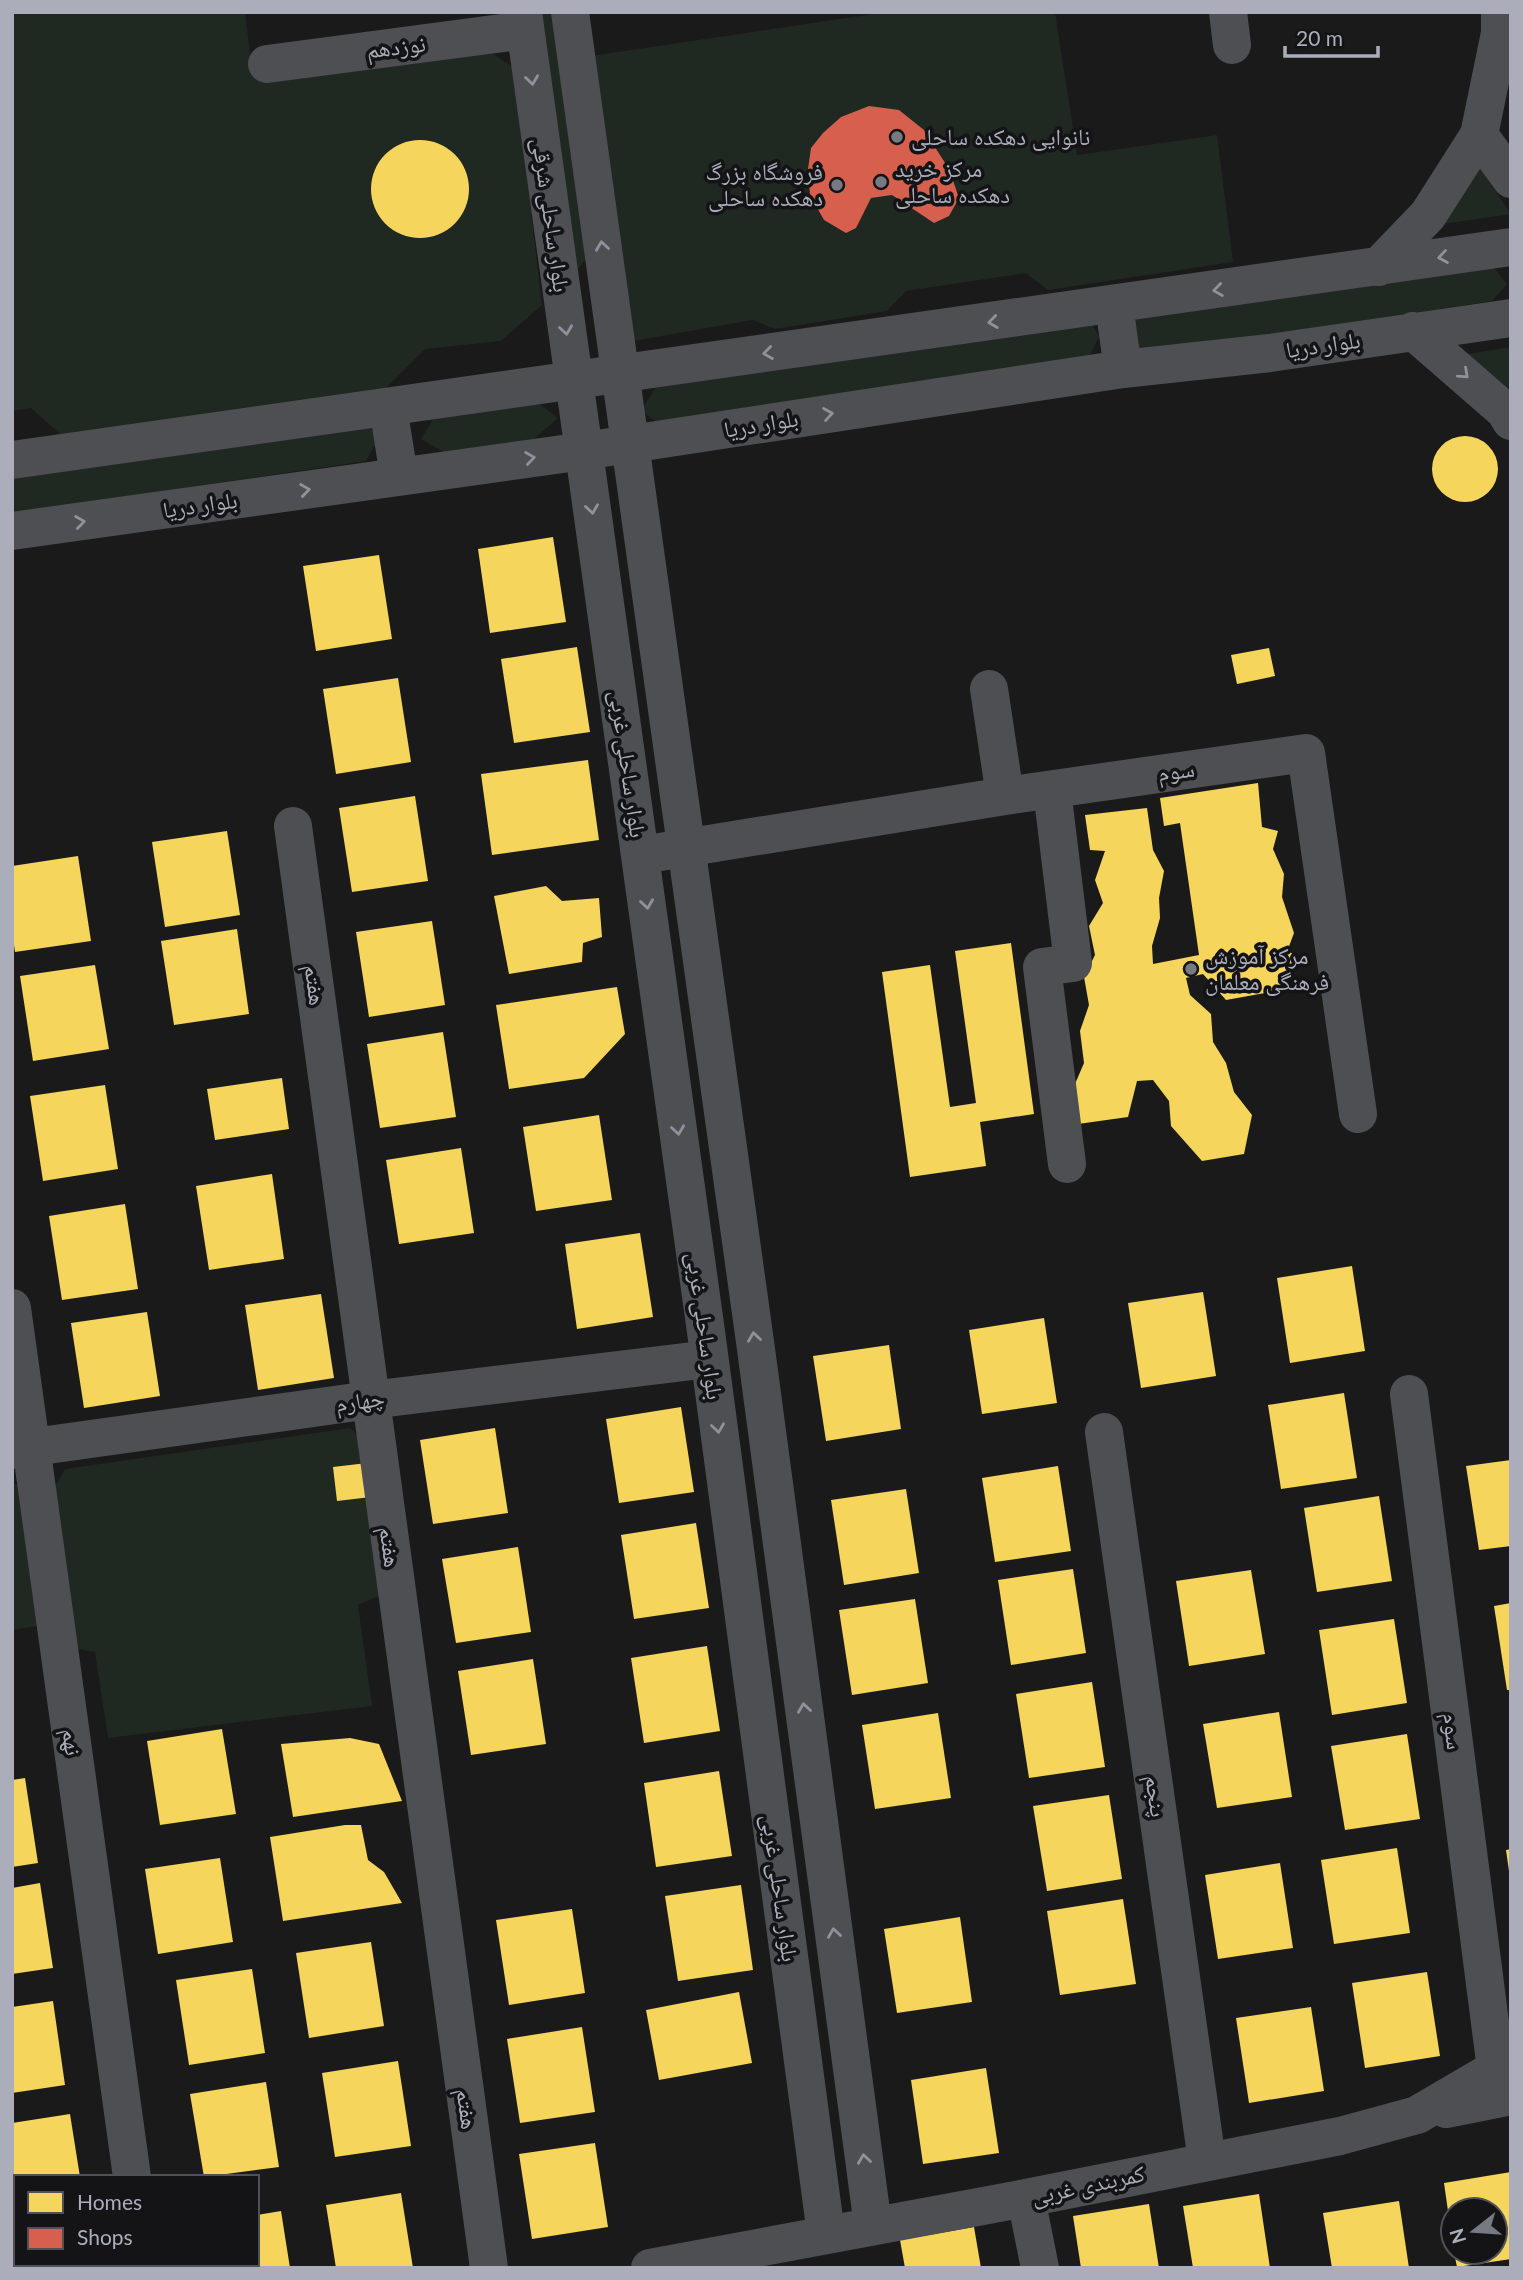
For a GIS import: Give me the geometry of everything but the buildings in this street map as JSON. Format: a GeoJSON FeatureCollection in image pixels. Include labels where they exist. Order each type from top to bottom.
{"type":"FeatureCollection","features":[{"type":"Feature","properties":{"kind":"street","name":"بلوار ساحلی شرقی"},"geometry":{"type":"LineString","coordinates":[[570,12],[625,410]]}},
{"type":"Feature","properties":{"kind":"street"},"geometry":{"type":"LineString","coordinates":[[1378,267],[1428,215],[1479,135],[1500,33],[1500,12]]}},
{"type":"Feature","properties":{"kind":"street","name":"بلوار ساحلی شرقی"},"geometry":{"type":"LineString","coordinates":[[524,21],[578,416]]}},
{"type":"Feature","properties":{"kind":"street","name":"نوزدهم"},"geometry":{"type":"LineString","coordinates":[[267,64],[524,21]]}},
{"type":"Feature","properties":{"kind":"street"},"geometry":{"type":"LineString","coordinates":[[1479,135],[1511,179]]}},
{"type":"Feature","properties":{"kind":"street","name":"بلوار دریا"},"geometry":{"type":"LineString","coordinates":[[12,531],[399,476],[578,416],[625,410],[1114,305],[1511,247]]}},
{"type":"Feature","properties":{"kind":"street"},"geometry":{"type":"LineString","coordinates":[[1114,305],[1123,369]]}},
{"type":"Feature","properties":{"kind":"street","name":"بلوار دریا"},"geometry":{"type":"LineString","coordinates":[[12,460],[388,407],[578,416],[1123,369],[1270,353],[1511,318]]}},
{"type":"Feature","properties":{"kind":"street"},"geometry":{"type":"LineString","coordinates":[[1413,331],[1506,411],[1511,421]]}},
{"type":"Feature","properties":{"kind":"street"},"geometry":{"type":"LineString","coordinates":[[388,407],[399,476]]}},
{"type":"Feature","properties":{"kind":"street","name":"بلوار ساحلی غربی"},"geometry":{"type":"LineString","coordinates":[[625,410],[754,1336],[873,2226]]}},
{"type":"Feature","properties":{"kind":"street","name":"بلوار ساحلی غربی"},"geometry":{"type":"LineString","coordinates":[[578,416],[641,855],[826,2234]]}},
{"type":"Feature","properties":{"kind":"street"},"geometry":{"type":"LineString","coordinates":[[989,689],[1005,796]]}},
{"type":"Feature","properties":{"kind":"street","name":"سوم"},"geometry":{"type":"LineString","coordinates":[[641,855],[1005,796],[1306,752],[1358,1115]]}},
{"type":"Feature","properties":{"kind":"street"},"geometry":{"type":"LineString","coordinates":[[1052,789],[1073,963],[1042,967],[1067,1164]]}},
{"type":"Feature","properties":{"kind":"street","name":"هفتم"},"geometry":{"type":"LineString","coordinates":[[293,825],[489,2268]]}},
{"type":"Feature","properties":{"kind":"street","name":"نهم"},"geometry":{"type":"LineString","coordinates":[[12,1308],[22,1448],[132,2175]]}},
{"type":"Feature","properties":{"kind":"street","name":"چهارم"},"geometry":{"type":"LineString","coordinates":[[22,1448],[370,1400],[709,1359]]}},
{"type":"Feature","properties":{"kind":"street","name":"سوم"},"geometry":{"type":"LineString","coordinates":[[1409,1394],[1506,2075]]}},
{"type":"Feature","properties":{"kind":"street","name":"پنجم"},"geometry":{"type":"LineString","coordinates":[[1104,1432],[1207,2161]]}},
{"type":"Feature","properties":{"kind":"street","name":"کمربندی غربی"},"geometry":{"type":"LineString","coordinates":[[650,2268],[1340,2136],[1417,2115],[1506,2075]]}},
{"type":"Feature","properties":{"kind":"street"},"geometry":{"type":"LineString","coordinates":[[1026,2198],[1040,2268]]}},
{"type":"Feature","properties":{"kind":"shaded area"},"geometry":{"type":"Polygon","coordinates":[[[12,12],[245,12],[253,76],[484,48],[514,68],[542,305],[501,341],[425,349],[384,390],[60,434],[31,408],[12,411],[12,12]]]}},
{"type":"Feature","properties":{"kind":"shaded area"},"geometry":{"type":"Polygon","coordinates":[[[536,12],[552,12],[586,259],[579,268],[570,264],[536,12]]]}},
{"type":"Feature","properties":{"kind":"shaded area"},"geometry":{"type":"Polygon","coordinates":[[[887,12],[1055,12],[1077,155],[1217,135],[1233,262],[1048,290],[1026,273],[906,291],[887,311],[775,329],[753,320],[633,341],[591,56],[887,12]]]}},
{"type":"Feature","properties":{"kind":"shaded area"},"geometry":{"type":"Polygon","coordinates":[[[1479,167],[1511,214],[1443,224],[1479,167]]]}},
{"type":"Feature","properties":{"kind":"shaded area"},"geometry":{"type":"Polygon","coordinates":[[[1490,263],[1507,284],[1492,301],[1134,355],[1130,318],[1490,263]]]}},
{"type":"Feature","properties":{"kind":"shaded area"},"geometry":{"type":"Polygon","coordinates":[[[1089,318],[1099,337],[1087,361],[660,424],[641,411],[655,388],[1089,318]]]}},
{"type":"Feature","properties":{"kind":"shaded area"},"geometry":{"type":"Polygon","coordinates":[[[1511,347],[1511,398],[1461,355],[1511,347]]]}},
{"type":"Feature","properties":{"kind":"shaded area"},"geometry":{"type":"Polygon","coordinates":[[[533,399],[558,418],[534,439],[446,453],[421,439],[437,413],[533,399]]]}},
{"type":"Feature","properties":{"kind":"shaded area"},"geometry":{"type":"Polygon","coordinates":[[[366,421],[378,439],[366,461],[12,513],[12,472],[366,421]]]}},
{"type":"Feature","properties":{"kind":"shaded area"},"geometry":{"type":"Polygon","coordinates":[[[350,1428],[366,1444],[381,1595],[358,1605],[372,1706],[108,1738],[95,1652],[74,1648],[51,1494],[65,1469],[350,1428]]]}},
{"type":"Feature","properties":{"kind":"shaded area"},"geometry":{"type":"Polygon","coordinates":[[[12,1482],[22,1487],[44,1625],[12,1630],[12,1482]]]}},
{"type":"Feature","properties":{"kind":"place","name":"نانوایی دهکده ساحلی"},"geometry":{"type":"Point","coordinates":[897,137]}},
{"type":"Feature","properties":{"kind":"place","name":"مرکز خرید دهکده ساحلی"},"geometry":{"type":"Point","coordinates":[881,182]}},
{"type":"Feature","properties":{"kind":"place","name":"فروشگاه بزرگ دهکده ساحلی"},"geometry":{"type":"Point","coordinates":[837,185]}},
{"type":"Feature","properties":{"kind":"place","name":"مرکز آموزش فرهنگی معلمان"},"geometry":{"type":"Point","coordinates":[1191,969]}}]}
